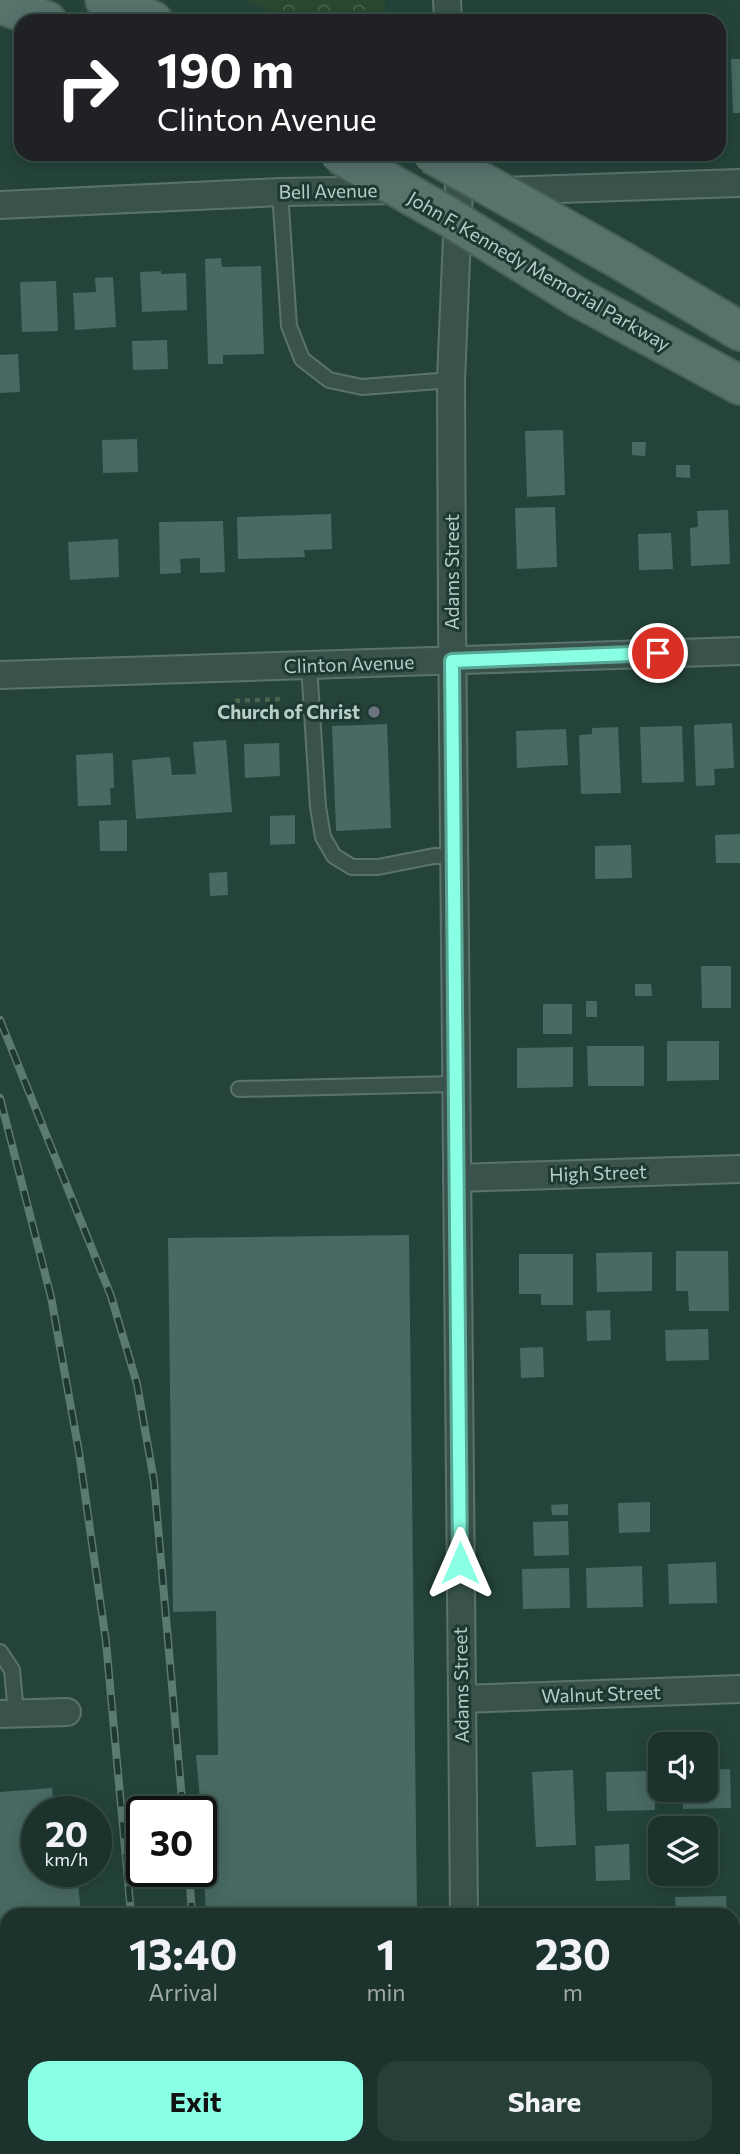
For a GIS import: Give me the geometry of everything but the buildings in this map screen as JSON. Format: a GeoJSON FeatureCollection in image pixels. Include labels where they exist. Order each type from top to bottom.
{"type":"FeatureCollection","features":[{"type":"Feature","properties":{"kind":"main road"},"geometry":{"type":"LineString","coordinates":[[105,0],[137,14]]}},
{"type":"Feature","properties":{"kind":"main road"},"geometry":{"type":"LineString","coordinates":[[0,4],[28,14]]}},
{"type":"Feature","properties":{"kind":"main road","name":"John F. Kennedy Memorial Parkway"},"geometry":{"type":"LineString","coordinates":[[352,161],[578,297],[740,385]]}},
{"type":"Feature","properties":{"kind":"main road"},"geometry":{"type":"LineString","coordinates":[[444,161],[740,331]]}},
{"type":"Feature","properties":{"kind":"street","name":"Adams Street"},"geometry":{"type":"LineString","coordinates":[[457,161],[459,189],[451,380],[452,661],[464,1908]]}},
{"type":"Feature","properties":{"kind":"street","name":"Bell Avenue"},"geometry":{"type":"LineString","coordinates":[[0,205],[281,192],[459,189],[513,191],[740,183]]}},
{"type":"Feature","properties":{"kind":"street","name":"Clinton Avenue"},"geometry":{"type":"LineString","coordinates":[[0,675],[740,650]]}},
{"type":"Feature","properties":{"kind":"street","name":"High Street"},"geometry":{"type":"LineString","coordinates":[[457,1178],[740,1169]]}},
{"type":"Feature","properties":{"kind":"street","name":"Walnut Street"},"geometry":{"type":"LineString","coordinates":[[461,1699],[740,1689]]}},
{"type":"Feature","properties":{"kind":"street"},"geometry":{"type":"LineString","coordinates":[[8,1714],[67,1712]]}},
{"type":"Feature","properties":{"kind":"lane"},"geometry":{"type":"LineString","coordinates":[[281,192],[289,326],[302,359],[330,380],[362,387],[451,380]]}},
{"type":"Feature","properties":{"kind":"lane"},"geometry":{"type":"LineString","coordinates":[[309,665],[317,807],[323,837],[334,856],[352,867],[378,867],[434,856],[454,856]]}},
{"type":"Feature","properties":{"kind":"lane"},"geometry":{"type":"LineString","coordinates":[[239,1089],[456,1084]]}},
{"type":"Feature","properties":{"kind":"lane"},"geometry":{"type":"LineString","coordinates":[[0,1652],[12,1668],[8,1714]]}},
{"type":"Feature","properties":{"kind":"path"},"geometry":{"type":"LineString","coordinates":[[235,701],[283,699]]}},
{"type":"Feature","properties":{"kind":"green space"},"geometry":{"type":"Polygon","coordinates":[[[246,0],[385,0],[385,14],[275,14],[246,0]]]}},
{"type":"Feature","properties":{"kind":"railway"},"geometry":{"type":"LineString","coordinates":[[0,1020],[111,1296],[137,1384],[154,1481],[182,1796]]}},
{"type":"Feature","properties":{"kind":"railway"},"geometry":{"type":"LineString","coordinates":[[0,1098],[51,1297],[79,1452],[106,1642],[130,1908]]}},
{"type":"Feature","properties":{"kind":"railway"},"geometry":{"type":"LineString","coordinates":[[190,1887],[192,1908]]}},
{"type":"Feature","properties":{"kind":"place","name":"Church of Christ"},"geometry":{"type":"Point","coordinates":[374,712]}},
{"type":"Feature","properties":{"kind":"route"},"geometry":{"type":"LineString","coordinates":[[460,1563],[452,661],[658,653]]}}]}
